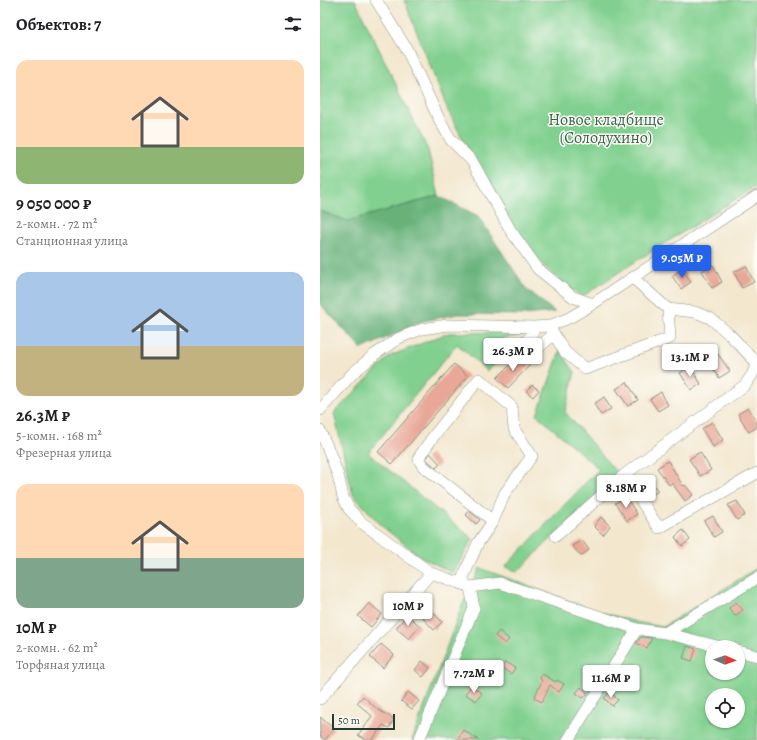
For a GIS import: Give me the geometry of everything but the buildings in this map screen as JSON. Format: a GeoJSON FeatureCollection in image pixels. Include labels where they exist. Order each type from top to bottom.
{"type":"FeatureCollection","features":[{"type":"Feature","properties":{"kind":"street"},"geometry":{"type":"LineString","coordinates":[[376,0],[406,48],[438,117],[451,140],[472,161],[511,231],[538,269],[573,297],[593,304]]}},
{"type":"Feature","properties":{"kind":"street"},"geometry":{"type":"LineString","coordinates":[[529,356],[552,330],[569,318],[593,304],[757,196]]}},
{"type":"Feature","properties":{"kind":"street"},"geometry":{"type":"LineString","coordinates":[[556,536],[624,475],[745,386],[757,363],[729,334],[710,318],[695,312],[668,309],[633,278]]}},
{"type":"Feature","properties":{"kind":"street"},"geometry":{"type":"LineString","coordinates":[[320,410],[352,374],[374,355],[399,338],[422,329],[455,325],[534,327],[552,330],[565,352],[585,369],[670,338],[668,309]]}},
{"type":"Feature","properties":{"kind":"street"},"geometry":{"type":"LineString","coordinates":[[507,351],[529,339],[533,334],[534,327]]}},
{"type":"Feature","properties":{"kind":"street"},"geometry":{"type":"LineString","coordinates":[[420,740],[474,608],[466,584],[478,543],[493,521],[505,493],[532,456],[514,429],[512,407],[479,379],[433,437],[419,457],[419,460],[423,466],[493,521]]}},
{"type":"Feature","properties":{"kind":"street"},"geometry":{"type":"LineString","coordinates":[[320,431],[338,475],[343,497],[349,509],[362,522],[431,573],[466,584],[500,583],[637,629],[665,633],[705,643]]}},
{"type":"Feature","properties":{"kind":"street"},"geometry":{"type":"LineString","coordinates":[[624,475],[659,528],[757,473]]}},
{"type":"Feature","properties":{"kind":"street"},"geometry":{"type":"LineString","coordinates":[[320,700],[431,573]]}},
{"type":"Feature","properties":{"kind":"street"},"geometry":{"type":"LineString","coordinates":[[665,633],[757,578]]}},
{"type":"Feature","properties":{"kind":"street"},"geometry":{"type":"LineString","coordinates":[[568,740],[637,629]]}},
{"type":"Feature","properties":{"kind":"street"},"geometry":{"type":"LineString","coordinates":[[745,653],[757,656]]}},
{"type":"Feature","properties":{"kind":"green space"},"geometry":{"type":"Polygon","coordinates":[[[320,0],[355,0],[428,150],[439,196],[348,221],[320,211],[320,0]]]}},
{"type":"Feature","properties":{"kind":"green space","name":"Новое кладбище (Солодухино)"},"geometry":{"type":"Polygon","coordinates":[[[404,0],[757,0],[757,186],[622,270],[582,297],[550,272],[526,247],[467,147],[448,111],[404,0]]]}},
{"type":"Feature","properties":{"kind":"green space"},"geometry":{"type":"Polygon","coordinates":[[[439,196],[478,216],[527,290],[555,312],[524,315],[458,314],[423,321],[362,349],[320,304],[320,211],[348,221],[439,196]]]}},
{"type":"Feature","properties":{"kind":"green space"},"geometry":{"type":"Polygon","coordinates":[[[522,332],[523,335],[502,338],[502,358],[487,371],[457,344],[368,453],[473,539],[453,573],[421,557],[383,527],[353,495],[334,413],[390,356],[448,333],[522,332]]]}},
{"type":"Feature","properties":{"kind":"green space"},"geometry":{"type":"Polygon","coordinates":[[[560,351],[575,372],[565,412],[618,474],[517,572],[505,567],[599,469],[537,415],[560,351]]]}},
{"type":"Feature","properties":{"kind":"green space"},"geometry":{"type":"Polygon","coordinates":[[[480,568],[593,610],[636,622],[663,627],[757,568],[757,740],[412,740],[462,606],[480,568]]]}}]}
